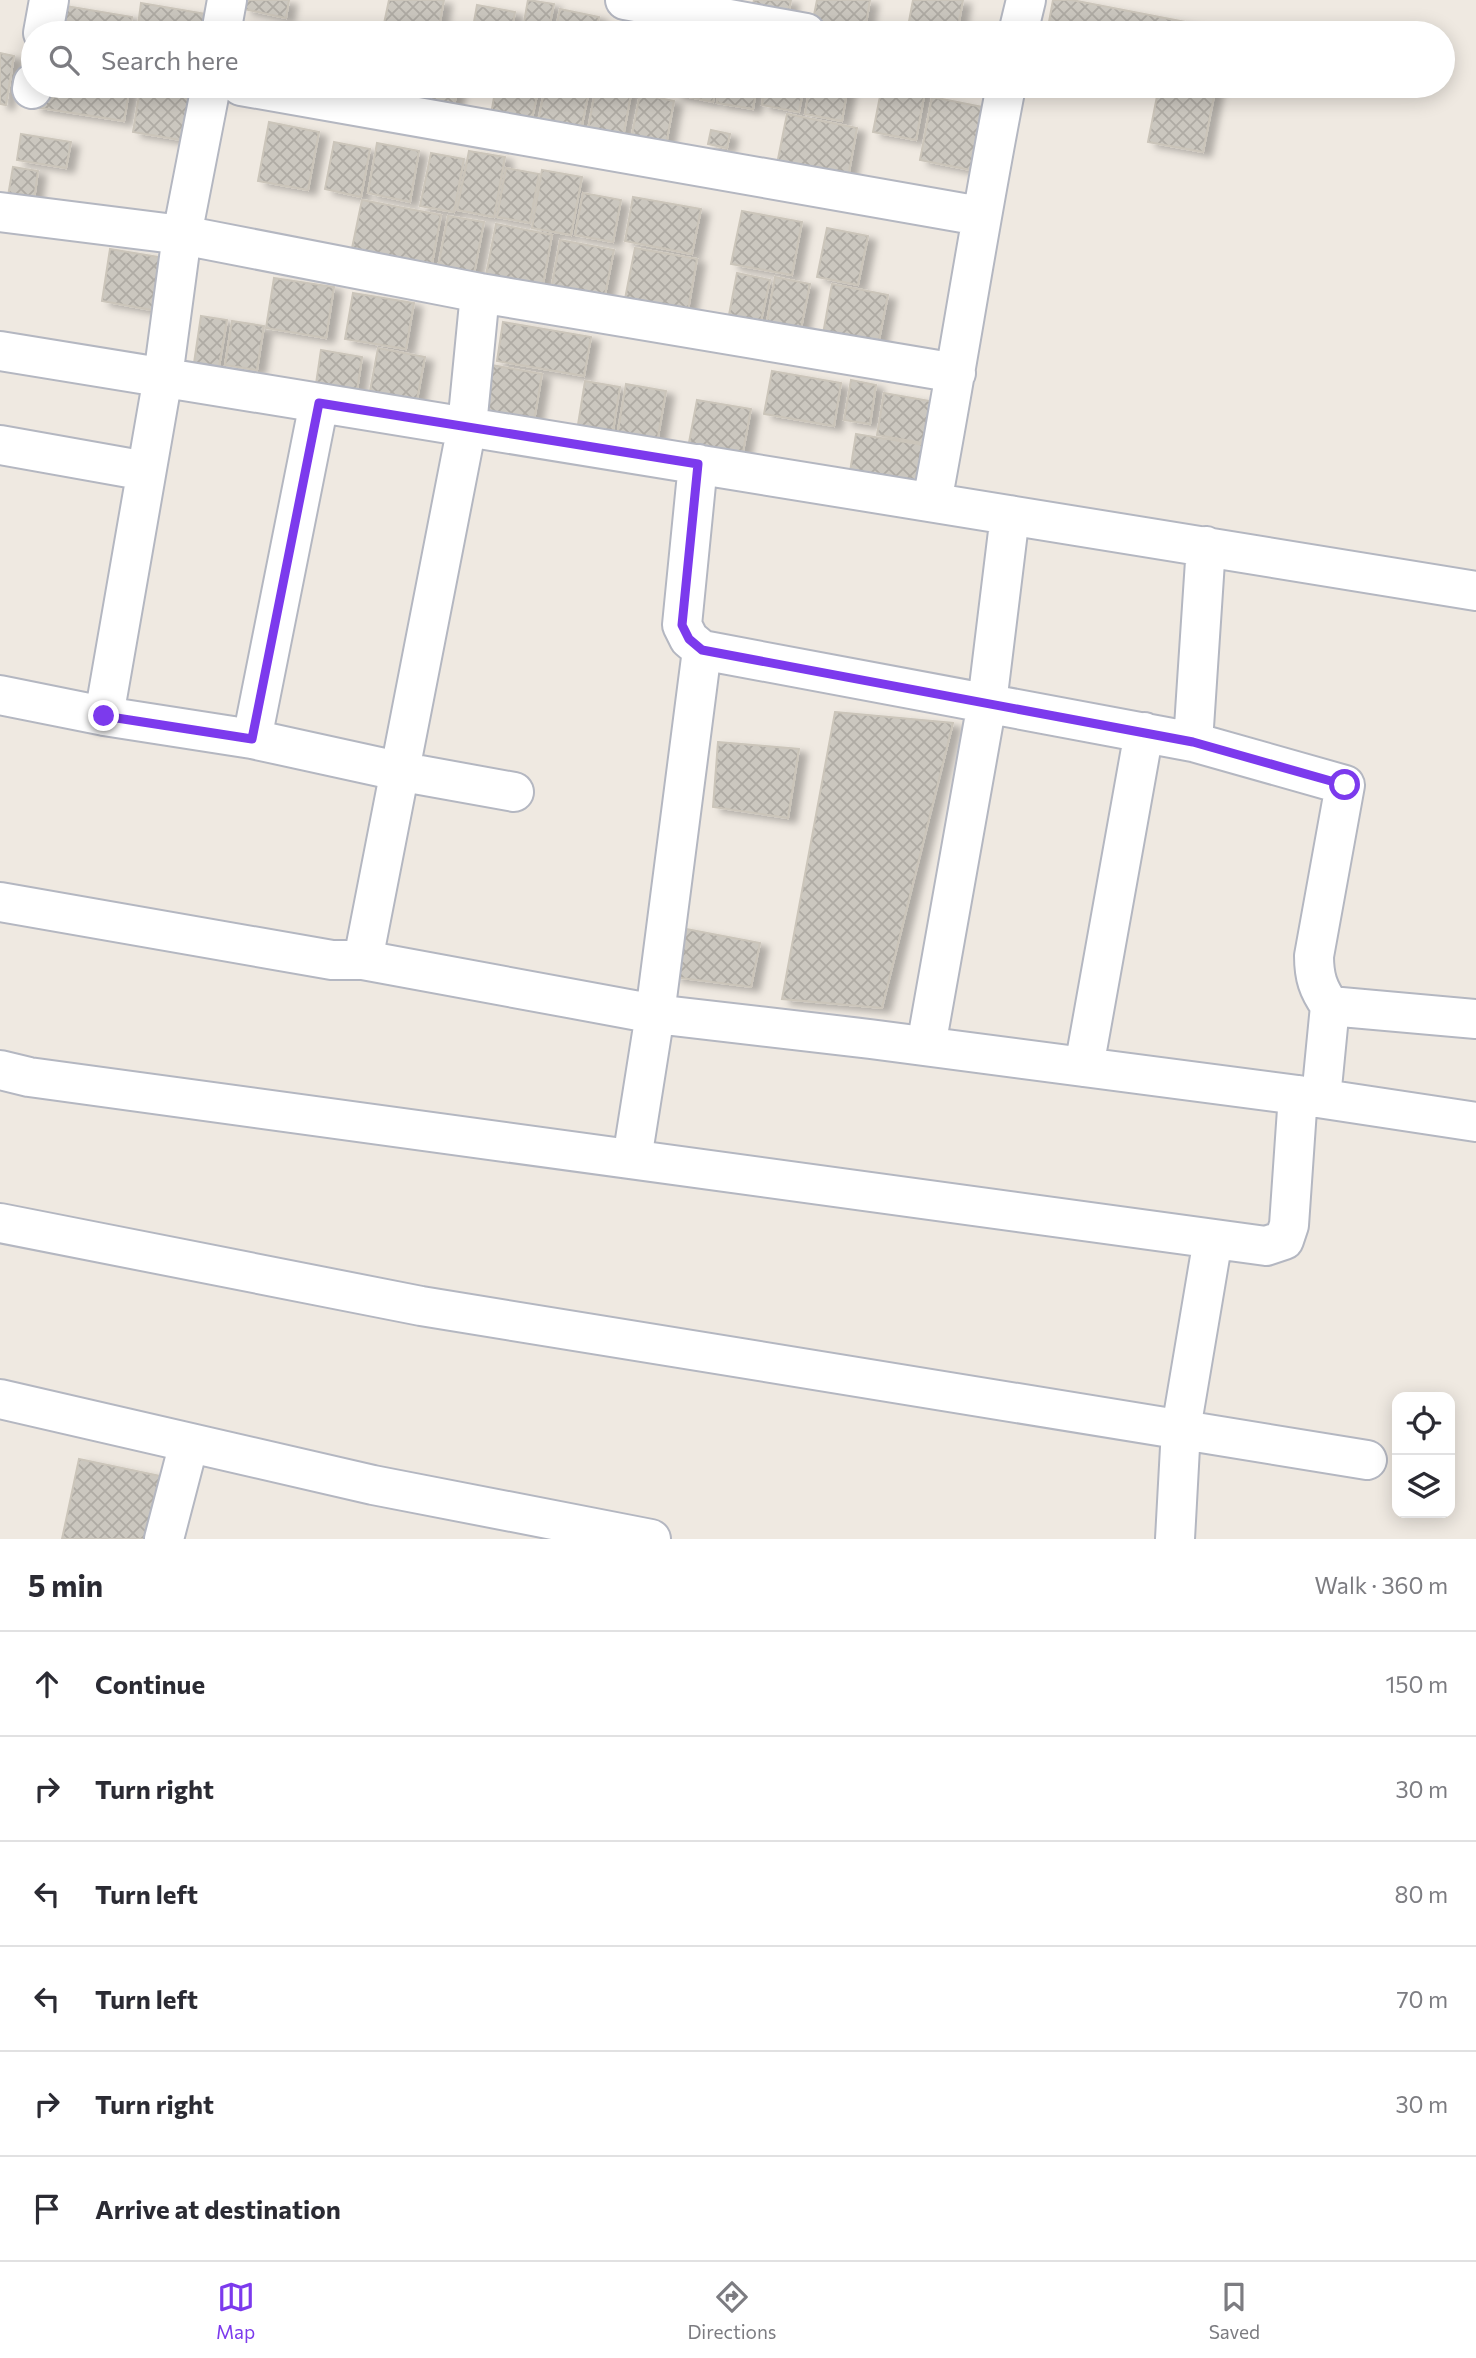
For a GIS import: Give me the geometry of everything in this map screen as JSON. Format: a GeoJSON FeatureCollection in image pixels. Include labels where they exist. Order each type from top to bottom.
{"type":"FeatureCollection","features":[{"type":"Feature","properties":{"kind":"street"},"geometry":{"type":"LineString","coordinates":[[45,21],[49,0]]}},
{"type":"Feature","properties":{"kind":"street"},"geometry":{"type":"LineString","coordinates":[[223,21],[227,0]]}},
{"type":"Feature","properties":{"kind":"street"},"geometry":{"type":"LineString","coordinates":[[625,0],[740,21]]}},
{"type":"Feature","properties":{"kind":"street"},"geometry":{"type":"LineString","coordinates":[[1021,21],[1026,0]]}},
{"type":"Feature","properties":{"kind":"street"},"geometry":{"type":"LineString","coordinates":[[104,716],[163,377],[182,235],[209,98]]}},
{"type":"Feature","properties":{"kind":"street"},"geometry":{"type":"LineString","coordinates":[[309,98],[980,216]]}},
{"type":"Feature","properties":{"kind":"street"},"geometry":{"type":"LineString","coordinates":[[932,502],[956,373],[980,216],[1004,98]]}},
{"type":"Feature","properties":{"kind":"street"},"geometry":{"type":"LineString","coordinates":[[0,212],[182,235],[480,293],[956,373]]}},
{"type":"Feature","properties":{"kind":"street"},"geometry":{"type":"LineString","coordinates":[[363,960],[467,426],[480,293]]}},
{"type":"Feature","properties":{"kind":"street"},"geometry":{"type":"LineString","coordinates":[[0,351],[1476,591]]}},
{"type":"Feature","properties":{"kind":"street"},"geometry":{"type":"LineString","coordinates":[[252,739],[319,403]]}},
{"type":"Feature","properties":{"kind":"street"},"geometry":{"type":"LineString","coordinates":[[0,445],[146,471]]}},
{"type":"Feature","properties":{"kind":"street"},"geometry":{"type":"LineString","coordinates":[[698,464],[682,625],[689,639],[702,650],[1193,742],[1345,785],[1314,956],[1314,974],[1319,991],[1330,1006],[1476,1019]]}},
{"type":"Feature","properties":{"kind":"street"},"geometry":{"type":"LineString","coordinates":[[926,1046],[987,703],[1010,514]]}},
{"type":"Feature","properties":{"kind":"street"},"geometry":{"type":"LineString","coordinates":[[1193,742],[1206,546]]}},
{"type":"Feature","properties":{"kind":"street"},"geometry":{"type":"LineString","coordinates":[[632,1160],[655,1014],[702,650]]}},
{"type":"Feature","properties":{"kind":"street"},"geometry":{"type":"LineString","coordinates":[[0,695],[104,716],[252,739],[398,771],[514,792]]}},
{"type":"Feature","properties":{"kind":"street"},"geometry":{"type":"LineString","coordinates":[[1084,1067],[1144,732]]}},
{"type":"Feature","properties":{"kind":"street"},"geometry":{"type":"LineString","coordinates":[[0,902],[332,960],[363,960],[655,1014],[1310,1096],[1476,1122]]}},
{"type":"Feature","properties":{"kind":"street"},"geometry":{"type":"LineString","coordinates":[[0,1070],[29,1077],[1266,1246],[1284,1240],[1289,1225],[1310,1096],[1330,1006]]}},
{"type":"Feature","properties":{"kind":"street"},"geometry":{"type":"LineString","coordinates":[[0,1223],[421,1306],[1367,1460]]}},
{"type":"Feature","properties":{"kind":"street"},"geometry":{"type":"LineString","coordinates":[[1175,1539],[1181,1429],[1213,1239]]}},
{"type":"Feature","properties":{"kind":"street"},"geometry":{"type":"LineString","coordinates":[[0,1399],[578,1532],[651,1539]]}},
{"type":"Feature","properties":{"kind":"street"},"geometry":{"type":"LineString","coordinates":[[164,1539],[189,1443]]}},
{"type":"Feature","properties":{"kind":"building"},"geometry":{"type":"Polygon","coordinates":[[[246,0],[289,0],[286,18],[244,9],[246,0]]]}},
{"type":"Feature","properties":{"kind":"building"},"geometry":{"type":"Polygon","coordinates":[[[389,0],[444,0],[440,21],[385,21],[389,0]]]}},
{"type":"Feature","properties":{"kind":"building"},"geometry":{"type":"Polygon","coordinates":[[[528,0],[554,4],[550,21],[524,21],[528,0]]]}},
{"type":"Feature","properties":{"kind":"building"},"geometry":{"type":"Polygon","coordinates":[[[754,0],[791,0],[789,11],[753,4],[754,0]]]}},
{"type":"Feature","properties":{"kind":"building"},"geometry":{"type":"Polygon","coordinates":[[[817,0],[870,0],[866,21],[813,20],[817,0]]]}},
{"type":"Feature","properties":{"kind":"building"},"geometry":{"type":"Polygon","coordinates":[[[913,0],[963,0],[959,21],[909,21],[913,0]]]}},
{"type":"Feature","properties":{"kind":"building"},"geometry":{"type":"Polygon","coordinates":[[[1053,0],[1072,0],[1180,21],[1049,21],[1053,0]]]}},
{"type":"Feature","properties":{"kind":"building"},"geometry":{"type":"Polygon","coordinates":[[[141,3],[218,16],[217,21],[139,21],[141,3]]]}},
{"type":"Feature","properties":{"kind":"building"},"geometry":{"type":"Polygon","coordinates":[[[54,4],[132,17],[131,21],[52,21],[54,4]]]}},
{"type":"Feature","properties":{"kind":"building"},"geometry":{"type":"Polygon","coordinates":[[[477,5],[515,12],[513,21],[474,21],[477,5]]]}},
{"type":"Feature","properties":{"kind":"building"},"geometry":{"type":"Polygon","coordinates":[[[560,9],[599,17],[598,21],[558,21],[560,9]]]}},
{"type":"Feature","properties":{"kind":"building"},"geometry":{"type":"Polygon","coordinates":[[[0,53],[14,56],[6,105],[0,104],[0,53]]]}},
{"type":"Feature","properties":{"kind":"building"},"geometry":{"type":"Polygon","coordinates":[[[36,98],[128,98],[124,121],[34,107],[36,98]]]}},
{"type":"Feature","properties":{"kind":"building"},"geometry":{"type":"Polygon","coordinates":[[[139,98],[206,99],[199,143],[133,132],[139,98]]]}},
{"type":"Feature","properties":{"kind":"building"},"geometry":{"type":"Polygon","coordinates":[[[375,98],[415,98],[413,109],[374,101],[375,98]]]}},
{"type":"Feature","properties":{"kind":"building"},"geometry":{"type":"Polygon","coordinates":[[[420,98],[456,98],[452,116],[418,110],[420,98]]]}},
{"type":"Feature","properties":{"kind":"building"},"geometry":{"type":"Polygon","coordinates":[[[494,98],[536,98],[530,128],[490,120],[494,98]]]}},
{"type":"Feature","properties":{"kind":"building"},"geometry":{"type":"Polygon","coordinates":[[[543,98],[588,98],[581,130],[538,122],[543,98]]]}},
{"type":"Feature","properties":{"kind":"building"},"geometry":{"type":"Polygon","coordinates":[[[594,98],[630,98],[620,153],[585,146],[594,98]]]}},
{"type":"Feature","properties":{"kind":"building"},"geometry":{"type":"Polygon","coordinates":[[[639,98],[674,101],[664,156],[629,149],[639,98]]]}},
{"type":"Feature","properties":{"kind":"building"},"geometry":{"type":"Polygon","coordinates":[[[694,98],[714,98],[713,102],[694,98]]]}},
{"type":"Feature","properties":{"kind":"building"},"geometry":{"type":"Polygon","coordinates":[[[718,98],[755,98],[753,109],[717,103],[718,98]]]}},
{"type":"Feature","properties":{"kind":"building"},"geometry":{"type":"Polygon","coordinates":[[[763,98],[802,98],[799,112],[762,105],[763,98]]]}},
{"type":"Feature","properties":{"kind":"building"},"geometry":{"type":"Polygon","coordinates":[[[808,98],[846,98],[842,121],[805,114],[808,98]]]}},
{"type":"Feature","properties":{"kind":"building"},"geometry":{"type":"Polygon","coordinates":[[[880,98],[924,98],[916,140],[873,132],[880,98]]]}},
{"type":"Feature","properties":{"kind":"building"},"geometry":{"type":"Polygon","coordinates":[[[932,98],[993,109],[981,172],[920,160],[932,98]]]}},
{"type":"Feature","properties":{"kind":"building"},"geometry":{"type":"Polygon","coordinates":[[[1157,98],[1214,98],[1203,152],[1148,142],[1157,98]]]}},
{"type":"Feature","properties":{"kind":"building"},"geometry":{"type":"Polygon","coordinates":[[[787,114],[857,128],[847,183],[776,169],[787,114]]]}},
{"type":"Feature","properties":{"kind":"building"},"geometry":{"type":"Polygon","coordinates":[[[269,122],[319,132],[308,190],[258,181],[269,122]]]}},
{"type":"Feature","properties":{"kind":"building"},"geometry":{"type":"Polygon","coordinates":[[[711,130],[730,134],[727,148],[708,144],[711,130]]]}},
{"type":"Feature","properties":{"kind":"building"},"geometry":{"type":"Polygon","coordinates":[[[21,134],[71,142],[66,168],[17,160],[21,134]]]}},
{"type":"Feature","properties":{"kind":"building"},"geometry":{"type":"Polygon","coordinates":[[[334,142],[370,149],[361,197],[325,189],[334,142]]]}},
{"type":"Feature","properties":{"kind":"building"},"geometry":{"type":"Polygon","coordinates":[[[377,143],[419,151],[410,202],[368,193],[377,143]]]}},
{"type":"Feature","properties":{"kind":"building"},"geometry":{"type":"Polygon","coordinates":[[[469,151],[505,157],[494,217],[457,210],[469,151]]]}},
{"type":"Feature","properties":{"kind":"building"},"geometry":{"type":"Polygon","coordinates":[[[431,153],[464,159],[454,212],[420,206],[431,153]]]}},
{"type":"Feature","properties":{"kind":"building"},"geometry":{"type":"Polygon","coordinates":[[[13,167],[38,171],[34,200],[8,196],[13,167]]]}},
{"type":"Feature","properties":{"kind":"building"},"geometry":{"type":"Polygon","coordinates":[[[506,168],[539,174],[530,223],[497,217],[506,168]]]}},
{"type":"Feature","properties":{"kind":"building"},"geometry":{"type":"Polygon","coordinates":[[[542,170],[582,177],[571,235],[532,228],[542,170]]]}},
{"type":"Feature","properties":{"kind":"building"},"geometry":{"type":"Polygon","coordinates":[[[583,193],[621,200],[613,242],[575,235],[583,193]]]}},
{"type":"Feature","properties":{"kind":"building"},"geometry":{"type":"Polygon","coordinates":[[[633,197],[701,209],[692,254],[625,241],[633,197]]]}},
{"type":"Feature","properties":{"kind":"building"},"geometry":{"type":"Polygon","coordinates":[[[362,200],[441,215],[431,269],[351,253],[362,200]]]}},
{"type":"Feature","properties":{"kind":"building"},"geometry":{"type":"Polygon","coordinates":[[[742,211],[802,222],[792,275],[731,264],[742,211]]]}},
{"type":"Feature","properties":{"kind":"building"},"geometry":{"type":"Polygon","coordinates":[[[448,216],[484,222],[474,274],[438,267],[448,216]]]}},
{"type":"Feature","properties":{"kind":"building"},"geometry":{"type":"Polygon","coordinates":[[[496,224],[552,235],[542,290],[485,280],[496,224]]]}},
{"type":"Feature","properties":{"kind":"building"},"geometry":{"type":"Polygon","coordinates":[[[827,228],[868,236],[858,285],[817,277],[827,228]]]}},
{"type":"Feature","properties":{"kind":"building"},"geometry":{"type":"Polygon","coordinates":[[[560,240],[614,250],[604,300],[551,290],[560,240]]]}},
{"type":"Feature","properties":{"kind":"building"},"geometry":{"type":"Polygon","coordinates":[[[635,248],[697,259],[687,316],[624,304],[635,248]]]}},
{"type":"Feature","properties":{"kind":"building"},"geometry":{"type":"Polygon","coordinates":[[[110,249],[177,260],[168,313],[102,301],[110,249]]]}},
{"type":"Feature","properties":{"kind":"building"},"geometry":{"type":"Polygon","coordinates":[[[737,273],[770,280],[761,321],[729,315],[737,273]]]}},
{"type":"Feature","properties":{"kind":"building"},"geometry":{"type":"Polygon","coordinates":[[[775,277],[810,284],[800,333],[766,327],[775,277]]]}},
{"type":"Feature","properties":{"kind":"building"},"geometry":{"type":"Polygon","coordinates":[[[274,278],[334,287],[326,338],[266,328],[274,278]]]}},
{"type":"Feature","properties":{"kind":"building"},"geometry":{"type":"Polygon","coordinates":[[[832,284],[888,295],[878,345],[823,334],[832,284]]]}},
{"type":"Feature","properties":{"kind":"building"},"geometry":{"type":"Polygon","coordinates":[[[353,293],[414,303],[406,349],[345,339],[353,293]]]}},
{"type":"Feature","properties":{"kind":"building"},"geometry":{"type":"Polygon","coordinates":[[[201,316],[227,320],[219,367],[194,363],[201,316]]]}},
{"type":"Feature","properties":{"kind":"building"},"geometry":{"type":"Polygon","coordinates":[[[232,321],[264,326],[257,370],[225,365],[232,321]]]}},
{"type":"Feature","properties":{"kind":"building"},"geometry":{"type":"Polygon","coordinates":[[[503,322],[591,337],[584,376],[497,361],[503,322]]]}},
{"type":"Feature","properties":{"kind":"building"},"geometry":{"type":"Polygon","coordinates":[[[378,348],[425,357],[417,400],[370,391],[378,348]]]}},
{"type":"Feature","properties":{"kind":"building"},"geometry":{"type":"Polygon","coordinates":[[[321,350],[362,357],[357,391],[316,384],[321,350]]]}},
{"type":"Feature","properties":{"kind":"building"},"geometry":{"type":"Polygon","coordinates":[[[486,364],[542,374],[533,427],[477,417],[486,364]]]}},
{"type":"Feature","properties":{"kind":"building"},"geometry":{"type":"Polygon","coordinates":[[[772,371],[841,383],[834,426],[764,414],[772,371]]]}},
{"type":"Feature","properties":{"kind":"building"},"geometry":{"type":"Polygon","coordinates":[[[851,380],[876,385],[870,424],[844,420],[851,380]]]}},
{"type":"Feature","properties":{"kind":"building"},"geometry":{"type":"Polygon","coordinates":[[[585,381],[620,387],[612,437],[577,431],[585,381]]]}},
{"type":"Feature","properties":{"kind":"building"},"geometry":{"type":"Polygon","coordinates":[[[626,384],[666,391],[657,443],[617,436],[626,384]]]}},
{"type":"Feature","properties":{"kind":"building"},"geometry":{"type":"Polygon","coordinates":[[[884,393],[941,403],[934,445],[877,435],[884,393]]]}},
{"type":"Feature","properties":{"kind":"building"},"geometry":{"type":"Polygon","coordinates":[[[697,400],[751,409],[742,457],[688,448],[697,400]]]}},
{"type":"Feature","properties":{"kind":"building"},"geometry":{"type":"Polygon","coordinates":[[[856,434],[924,445],[917,484],[850,472],[856,434]]]}},
{"type":"Feature","properties":{"kind":"building"},"geometry":{"type":"Polygon","coordinates":[[[835,712],[953,723],[882,1008],[782,999],[835,712]]]}},
{"type":"Feature","properties":{"kind":"building"},"geometry":{"type":"Polygon","coordinates":[[[718,742],[799,749],[788,818],[713,807],[718,742]]]}},
{"type":"Feature","properties":{"kind":"building"},"geometry":{"type":"Polygon","coordinates":[[[681,928],[760,943],[751,987],[673,977],[681,928]]]}},
{"type":"Feature","properties":{"kind":"building"},"geometry":{"type":"Polygon","coordinates":[[[79,1459],[165,1477],[152,1539],[62,1539],[79,1459]]]}},
{"type":"Feature","properties":{"kind":"route"},"geometry":{"type":"LineString","coordinates":[[104,716],[252,739],[319,403],[698,464],[682,625],[689,639],[702,650],[1193,742],[1345,785]]}}]}
